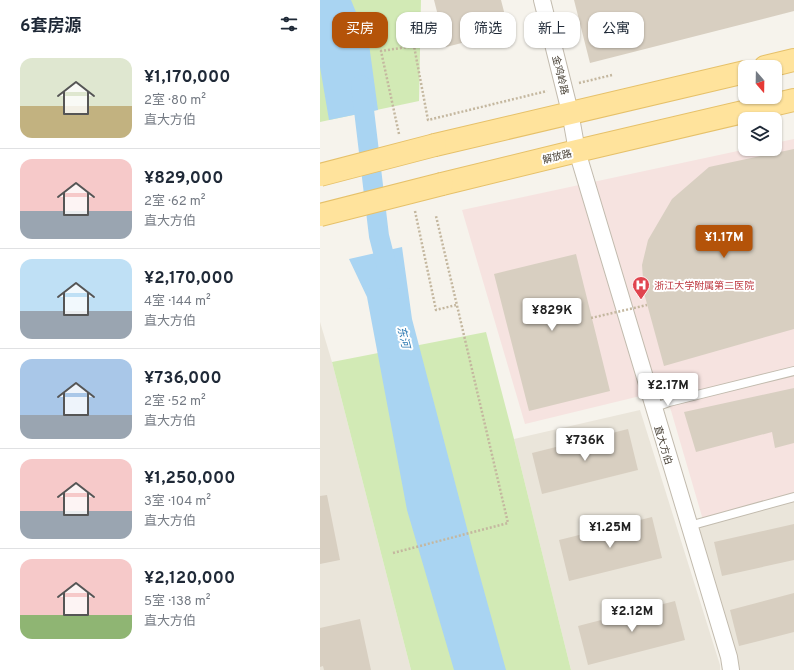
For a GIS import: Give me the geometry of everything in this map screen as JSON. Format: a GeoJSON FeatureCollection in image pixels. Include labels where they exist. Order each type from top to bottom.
{"type":"FeatureCollection","features":[{"type":"Feature","properties":{"kind":"main road"},"geometry":{"type":"LineString","coordinates":[[782,63],[794,60]]}},
{"type":"Feature","properties":{"kind":"main road"},"geometry":{"type":"LineString","coordinates":[[320,175],[570,112],[738,74]]}},
{"type":"Feature","properties":{"kind":"main road","name":"解放路"},"geometry":{"type":"LineString","coordinates":[[320,215],[762,107],[790,105]]}},
{"type":"Feature","properties":{"kind":"street","name":"金鸡岭路"},"geometry":{"type":"LineString","coordinates":[[542,0],[570,112],[577,151]]}},
{"type":"Feature","properties":{"kind":"street","name":"直大方伯"},"geometry":{"type":"LineString","coordinates":[[577,151],[728,657],[730,670]]}},
{"type":"Feature","properties":{"kind":"lane"},"geometry":{"type":"LineString","coordinates":[[653,408],[669,402],[794,371]]}},
{"type":"Feature","properties":{"kind":"lane"},"geometry":{"type":"LineString","coordinates":[[689,526],[794,497]]}},
{"type":"Feature","properties":{"kind":"path"},"geometry":{"type":"LineString","coordinates":[[414,48],[428,120],[612,75]]}},
{"type":"Feature","properties":{"kind":"path"},"geometry":{"type":"LineString","coordinates":[[393,553],[508,523],[436,216]]}},
{"type":"Feature","properties":{"kind":"path"},"geometry":{"type":"LineString","coordinates":[[591,318],[647,305]]}},
{"type":"Feature","properties":{"kind":"shaded area","name":"浙江大学附属第二医院"},"geometry":{"type":"Polygon","coordinates":[[[794,139],[794,497],[703,520],[665,390],[525,424],[462,210],[738,151],[738,156],[782,156],[782,142],[794,139]]]}},
{"type":"Feature","properties":{"kind":"shaded area"},"geometry":{"type":"Polygon","coordinates":[[[320,322],[332,362],[411,670],[320,670],[320,322]]]}},
{"type":"Feature","properties":{"kind":"shaded area"},"geometry":{"type":"Polygon","coordinates":[[[640,410],[720,665],[720,670],[571,670],[514,439],[640,410]]]}},
{"type":"Feature","properties":{"kind":"shaded area"},"geometry":{"type":"Polygon","coordinates":[[[794,497],[794,670],[731,670],[689,526],[794,497]]]}},
{"type":"Feature","properties":{"kind":"green space"},"geometry":{"type":"Polygon","coordinates":[[[320,0],[421,0],[421,12],[396,12],[396,48],[420,48],[419,101],[320,122],[320,0]]]}},
{"type":"Feature","properties":{"kind":"green space"},"geometry":{"type":"Polygon","coordinates":[[[486,332],[571,670],[411,670],[332,362],[486,332]]]}},
{"type":"Feature","properties":{"kind":"water"},"geometry":{"type":"Polygon","coordinates":[[[320,0],[351,0],[356,12],[332,12],[332,48],[370,48],[378,110],[329,120],[320,67],[320,0]]]}},
{"type":"Feature","properties":{"kind":"water"},"geometry":{"type":"Polygon","coordinates":[[[402,247],[412,319],[506,670],[454,670],[407,510],[367,297],[349,259],[402,247]]]}},
{"type":"Feature","properties":{"kind":"building"},"geometry":{"type":"Polygon","coordinates":[[[434,0],[501,0],[504,12],[460,12],[460,43],[452,45],[452,12],[437,12],[434,0]]]}},
{"type":"Feature","properties":{"kind":"building"},"geometry":{"type":"Polygon","coordinates":[[[574,0],[794,0],[794,11],[590,63],[580,24],[580,12],[577,12],[574,0]]]}},
{"type":"Feature","properties":{"kind":"building"},"geometry":{"type":"Polygon","coordinates":[[[794,149],[794,329],[664,366],[644,293],[642,265],[648,240],[672,199],[709,167],[761,156],[782,156],[782,152],[794,149]]]}},
{"type":"Feature","properties":{"kind":"building"},"geometry":{"type":"Polygon","coordinates":[[[576,254],[610,391],[529,411],[494,274],[576,254]]]}},
{"type":"Feature","properties":{"kind":"building"},"geometry":{"type":"Polygon","coordinates":[[[794,388],[794,443],[775,448],[772,432],[696,452],[684,412],[794,388]]]}},
{"type":"Feature","properties":{"kind":"building"},"geometry":{"type":"Polygon","coordinates":[[[628,429],[638,470],[542,494],[532,453],[628,429]]]}},
{"type":"Feature","properties":{"kind":"building"},"geometry":{"type":"Polygon","coordinates":[[[327,495],[340,560],[320,564],[320,496],[327,495]]]}},
{"type":"Feature","properties":{"kind":"building"},"geometry":{"type":"Polygon","coordinates":[[[652,517],[662,558],[569,581],[559,540],[652,517]]]}},
{"type":"Feature","properties":{"kind":"building"},"geometry":{"type":"Polygon","coordinates":[[[794,524],[794,560],[722,576],[714,542],[794,524]]]}},
{"type":"Feature","properties":{"kind":"building"},"geometry":{"type":"Polygon","coordinates":[[[794,593],[794,632],[739,646],[730,610],[794,593]]]}},
{"type":"Feature","properties":{"kind":"building"},"geometry":{"type":"Polygon","coordinates":[[[675,601],[685,640],[588,665],[578,626],[675,601]]]}},
{"type":"Feature","properties":{"kind":"building"},"geometry":{"type":"Polygon","coordinates":[[[360,619],[371,670],[324,670],[323,666],[320,667],[320,628],[360,619]]]}},
{"type":"Feature","properties":{"kind":"waterway","name":"东河"},"geometry":{"type":"LineString","coordinates":[[361,85],[379,236],[390,279]]}},
{"type":"Feature","properties":{"kind":"place","name":"浙江大学附属第二医院"},"geometry":{"type":"Point","coordinates":[641,300]}}]}
